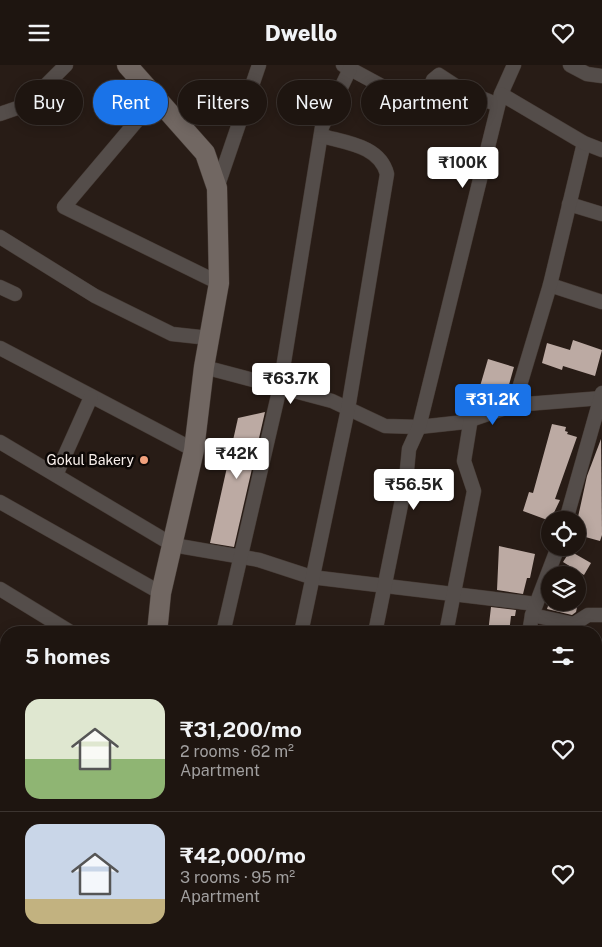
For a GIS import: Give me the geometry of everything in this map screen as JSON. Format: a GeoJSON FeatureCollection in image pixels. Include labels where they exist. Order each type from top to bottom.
{"type":"FeatureCollection","features":[{"type":"Feature","properties":{"kind":"main road"},"geometry":{"type":"LineString","coordinates":[[128,65],[142,80]]}},
{"type":"Feature","properties":{"kind":"main road"},"geometry":{"type":"LineString","coordinates":[[158,626],[162,593],[194,450],[208,338],[219,283],[217,188],[205,153],[168,110]]}},
{"type":"Feature","properties":{"kind":"street"},"geometry":{"type":"LineString","coordinates":[[0,114],[26,105],[66,65]]}},
{"type":"Feature","properties":{"kind":"street"},"geometry":{"type":"LineString","coordinates":[[217,188],[259,65]]}},
{"type":"Feature","properties":{"kind":"street"},"geometry":{"type":"LineString","coordinates":[[376,626],[406,480],[409,449],[419,427],[500,100],[514,65]]}},
{"type":"Feature","properties":{"kind":"street"},"geometry":{"type":"LineString","coordinates":[[570,65],[587,73],[602,76]]}},
{"type":"Feature","properties":{"kind":"street"},"geometry":{"type":"LineString","coordinates":[[225,626],[280,387],[322,127],[346,67],[415,104],[425,100],[433,80],[439,75],[462,90],[500,100],[584,143],[602,150]]}},
{"type":"Feature","properties":{"kind":"street"},"geometry":{"type":"LineString","coordinates":[[133,125],[64,207],[219,283]]}},
{"type":"Feature","properties":{"kind":"street"},"geometry":{"type":"LineString","coordinates":[[302,626],[311,577],[348,409],[388,174],[385,166],[374,152],[322,136]]}},
{"type":"Feature","properties":{"kind":"street"},"geometry":{"type":"LineString","coordinates":[[514,405],[550,285],[584,143]]}},
{"type":"Feature","properties":{"kind":"street"},"geometry":{"type":"LineString","coordinates":[[569,204],[602,214]]}},
{"type":"Feature","properties":{"kind":"street"},"geometry":{"type":"LineString","coordinates":[[0,237],[95,296],[146,321],[172,333],[208,338]]}},
{"type":"Feature","properties":{"kind":"street"},"geometry":{"type":"LineString","coordinates":[[550,285],[602,302]]}},
{"type":"Feature","properties":{"kind":"street"},"geometry":{"type":"LineString","coordinates":[[0,287],[14,294]]}},
{"type":"Feature","properties":{"kind":"street"},"geometry":{"type":"LineString","coordinates":[[0,348],[194,450]]}},
{"type":"Feature","properties":{"kind":"street"},"geometry":{"type":"LineString","coordinates":[[204,367],[332,401],[385,426],[419,427],[465,422],[471,418],[514,405],[602,396],[569,511]]}},
{"type":"Feature","properties":{"kind":"street"},"geometry":{"type":"LineString","coordinates":[[56,475],[91,397]]}},
{"type":"Feature","properties":{"kind":"street"},"geometry":{"type":"LineString","coordinates":[[447,626],[474,491],[464,461],[471,418]]}},
{"type":"Feature","properties":{"kind":"street"},"geometry":{"type":"LineString","coordinates":[[0,442],[172,545],[259,560],[311,577],[452,594],[534,610],[574,624],[588,615],[602,615]]}},
{"type":"Feature","properties":{"kind":"street"},"geometry":{"type":"LineString","coordinates":[[0,502],[162,593]]}},
{"type":"Feature","properties":{"kind":"street"},"geometry":{"type":"LineString","coordinates":[[531,626],[534,610],[555,556]]}},
{"type":"Feature","properties":{"kind":"street"},"geometry":{"type":"LineString","coordinates":[[0,589],[61,626]]}},
{"type":"Feature","properties":{"kind":"building"},"geometry":{"type":"Polygon","coordinates":[[[573,340],[602,350],[595,376],[563,366],[562,370],[542,363],[547,343],[570,350],[573,340]]]}},
{"type":"Feature","properties":{"kind":"building"},"geometry":{"type":"Polygon","coordinates":[[[488,359],[514,367],[505,399],[490,404],[476,400],[488,359]]]}},
{"type":"Feature","properties":{"kind":"building"},"geometry":{"type":"Polygon","coordinates":[[[265,412],[234,547],[210,543],[238,418],[265,412]]]}},
{"type":"Feature","properties":{"kind":"building"},"geometry":{"type":"Polygon","coordinates":[[[552,424],[566,427],[565,431],[568,432],[567,434],[577,437],[555,499],[560,500],[555,511],[541,511],[541,518],[523,511],[529,492],[533,493],[552,424]]]}},
{"type":"Feature","properties":{"kind":"building"},"geometry":{"type":"Polygon","coordinates":[[[601,439],[602,535],[600,541],[586,537],[586,511],[579,511],[587,476],[601,439]]]}},
{"type":"Feature","properties":{"kind":"building"},"geometry":{"type":"Polygon","coordinates":[[[499,546],[535,554],[530,578],[527,578],[523,594],[497,590],[499,546]]]}},
{"type":"Feature","properties":{"kind":"building"},"geometry":{"type":"Polygon","coordinates":[[[567,556],[579,556],[591,563],[586,572],[586,566],[569,566],[563,562],[567,556]]]}},
{"type":"Feature","properties":{"kind":"building"},"geometry":{"type":"Polygon","coordinates":[[[491,607],[516,610],[515,616],[511,616],[510,626],[489,626],[491,607]]]}},
{"type":"Feature","properties":{"kind":"building"},"geometry":{"type":"Polygon","coordinates":[[[555,611],[576,611],[572,615],[555,611]]]}},
{"type":"Feature","properties":{"kind":"place","name":"Gokul Bakery"},"geometry":{"type":"Point","coordinates":[144,460]}}]}
